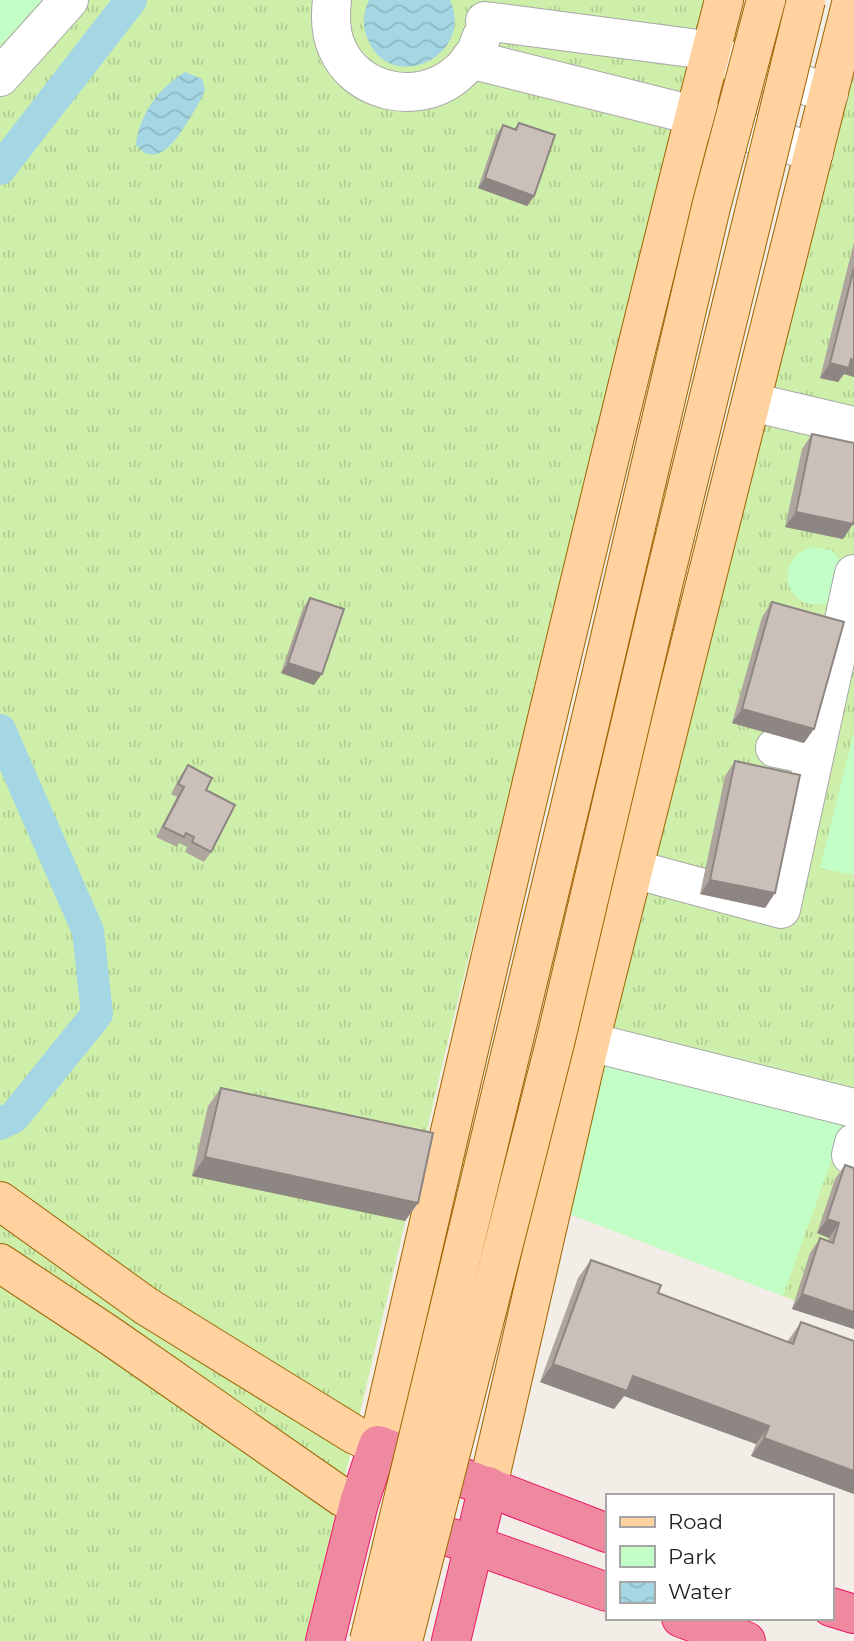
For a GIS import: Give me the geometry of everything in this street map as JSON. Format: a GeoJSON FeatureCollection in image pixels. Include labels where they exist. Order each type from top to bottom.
{"type":"FeatureCollection","features":[{"type":"Feature","properties":{"kind":"highway"},"geometry":{"type":"LineString","coordinates":[[325,1641],[359,1503],[379,1445],[606,1533]]}},
{"type":"Feature","properties":{"kind":"highway"},"geometry":{"type":"LineString","coordinates":[[451,1641],[488,1486]]}},
{"type":"Feature","properties":{"kind":"highway"},"geometry":{"type":"LineString","coordinates":[[359,1503],[410,1526],[474,1545],[606,1592]]}},
{"type":"Feature","properties":{"kind":"highway"},"geometry":{"type":"LineString","coordinates":[[833,1608],[854,1614]]}},
{"type":"Feature","properties":{"kind":"highway"},"geometry":{"type":"LineString","coordinates":[[687,1620],[746,1641]]}},
{"type":"Feature","properties":{"kind":"main road"},"geometry":{"type":"LineString","coordinates":[[0,1201],[146,1306],[355,1435],[379,1445],[475,1020],[724,0]]}},
{"type":"Feature","properties":{"kind":"main road"},"geometry":{"type":"LineString","coordinates":[[369,1641],[711,208],[766,0]]}},
{"type":"Feature","properties":{"kind":"main road"},"geometry":{"type":"LineString","coordinates":[[403,1641],[556,1038],[666,572],[806,0]]}},
{"type":"Feature","properties":{"kind":"main road"},"geometry":{"type":"LineString","coordinates":[[488,1486],[590,1042],[852,0]]}},
{"type":"Feature","properties":{"kind":"main road"},"geometry":{"type":"LineString","coordinates":[[0,1264],[106,1333],[342,1497],[359,1503]]}},
{"type":"Feature","properties":{"kind":"street"},"geometry":{"type":"LineString","coordinates":[[331,0],[331,26],[337,50],[352,70],[372,85],[395,93],[420,92],[443,85],[464,69],[478,47],[484,10],[691,48],[829,93]]}},
{"type":"Feature","properties":{"kind":"street"},"geometry":{"type":"LineString","coordinates":[[0,77],[61,3]]}},
{"type":"Feature","properties":{"kind":"street"},"geometry":{"type":"LineString","coordinates":[[470,59],[695,116],[814,152]]}},
{"type":"Feature","properties":{"kind":"street"},"geometry":{"type":"LineString","coordinates":[[751,402],[854,426]]}},
{"type":"Feature","properties":{"kind":"street"},"geometry":{"type":"LineString","coordinates":[[633,869],[781,909],[854,574]]}},
{"type":"Feature","properties":{"kind":"street"},"geometry":{"type":"LineString","coordinates":[[804,614],[844,621]]}},
{"type":"Feature","properties":{"kind":"street"},"geometry":{"type":"LineString","coordinates":[[775,748],[814,756]]}},
{"type":"Feature","properties":{"kind":"street"},"geometry":{"type":"LineString","coordinates":[[590,1042],[854,1108]]}},
{"type":"Feature","properties":{"kind":"street"},"geometry":{"type":"LineString","coordinates":[[854,1143],[851,1155],[854,1156]]}},
{"type":"Feature","properties":{"kind":"green space"},"geometry":{"type":"Polygon","coordinates":[[[0,0],[705,0],[448,1041],[306,1641],[0,1641],[0,0]]]}},
{"type":"Feature","properties":{"kind":"green space"},"geometry":{"type":"Polygon","coordinates":[[[0,0],[42,0],[0,46],[0,0]]]}},
{"type":"Feature","properties":{"kind":"green space"},"geometry":{"type":"Polygon","coordinates":[[[854,71],[854,1323],[562,1211],[854,71]]]}},
{"type":"Feature","properties":{"kind":"green space"},"geometry":{"type":"Polygon","coordinates":[[[812,547],[831,550],[845,565],[833,601],[817,604],[805,602],[795,596],[789,586],[787,575],[790,564],[798,554],[812,547]]]}},
{"type":"Feature","properties":{"kind":"green space"},"geometry":{"type":"Polygon","coordinates":[[[854,732],[854,875],[820,868],[854,732]]]}},
{"type":"Feature","properties":{"kind":"green space"},"geometry":{"type":"Polygon","coordinates":[[[601,1057],[853,1100],[783,1296],[562,1211],[601,1057]]]}},
{"type":"Feature","properties":{"kind":"water"},"geometry":{"type":"Polygon","coordinates":[[[369,0],[450,0],[455,20],[451,38],[442,52],[428,61],[412,66],[395,65],[380,57],[367,37],[364,16],[369,0]]]}},
{"type":"Feature","properties":{"kind":"water"},"geometry":{"type":"Polygon","coordinates":[[[185,72],[202,79],[205,89],[202,97],[183,130],[165,150],[156,154],[146,153],[136,145],[146,112],[167,85],[185,72]]]}},
{"type":"Feature","properties":{"kind":"building"},"geometry":{"type":"Polygon","coordinates":[[[519,123],[555,135],[534,196],[485,178],[503,125],[516,130],[519,123]]]}},
{"type":"Feature","properties":{"kind":"building"},"geometry":{"type":"Polygon","coordinates":[[[854,268],[854,360],[851,359],[849,368],[830,363],[854,268]]]}},
{"type":"Feature","properties":{"kind":"building"},"geometry":{"type":"Polygon","coordinates":[[[812,434],[854,443],[853,524],[796,512],[812,434]]]}},
{"type":"Feature","properties":{"kind":"building"},"geometry":{"type":"Polygon","coordinates":[[[310,598],[344,609],[322,674],[288,663],[310,598]]]}},
{"type":"Feature","properties":{"kind":"building"},"geometry":{"type":"Polygon","coordinates":[[[772,602],[844,622],[814,729],[742,709],[772,602]]]}},
{"type":"Feature","properties":{"kind":"building"},"geometry":{"type":"Polygon","coordinates":[[[735,761],[800,775],[775,893],[710,880],[735,761]]]}},
{"type":"Feature","properties":{"kind":"building"},"geometry":{"type":"Polygon","coordinates":[[[188,765],[212,778],[206,790],[235,805],[211,852],[192,842],[194,837],[186,833],[184,837],[163,827],[184,787],[178,784],[188,765]]]}},
{"type":"Feature","properties":{"kind":"building"},"geometry":{"type":"Polygon","coordinates":[[[221,1088],[433,1133],[418,1203],[205,1157],[221,1088]]]}},
{"type":"Feature","properties":{"kind":"building"},"geometry":{"type":"Polygon","coordinates":[[[845,1165],[854,1168],[854,1312],[802,1294],[820,1238],[833,1243],[839,1223],[827,1219],[845,1165]]]}},
{"type":"Feature","properties":{"kind":"building"},"geometry":{"type":"Polygon","coordinates":[[[591,1260],[661,1285],[658,1293],[793,1344],[801,1322],[854,1341],[854,1471],[764,1438],[769,1426],[633,1376],[627,1391],[553,1364],[591,1260]]]}},
{"type":"Feature","properties":{"kind":"waterway"},"geometry":{"type":"LineString","coordinates":[[0,169],[131,0]]}},
{"type":"Feature","properties":{"kind":"waterway"},"geometry":{"type":"LineString","coordinates":[[0,730],[88,931],[97,1014],[14,1117],[0,1124]]}}]}
